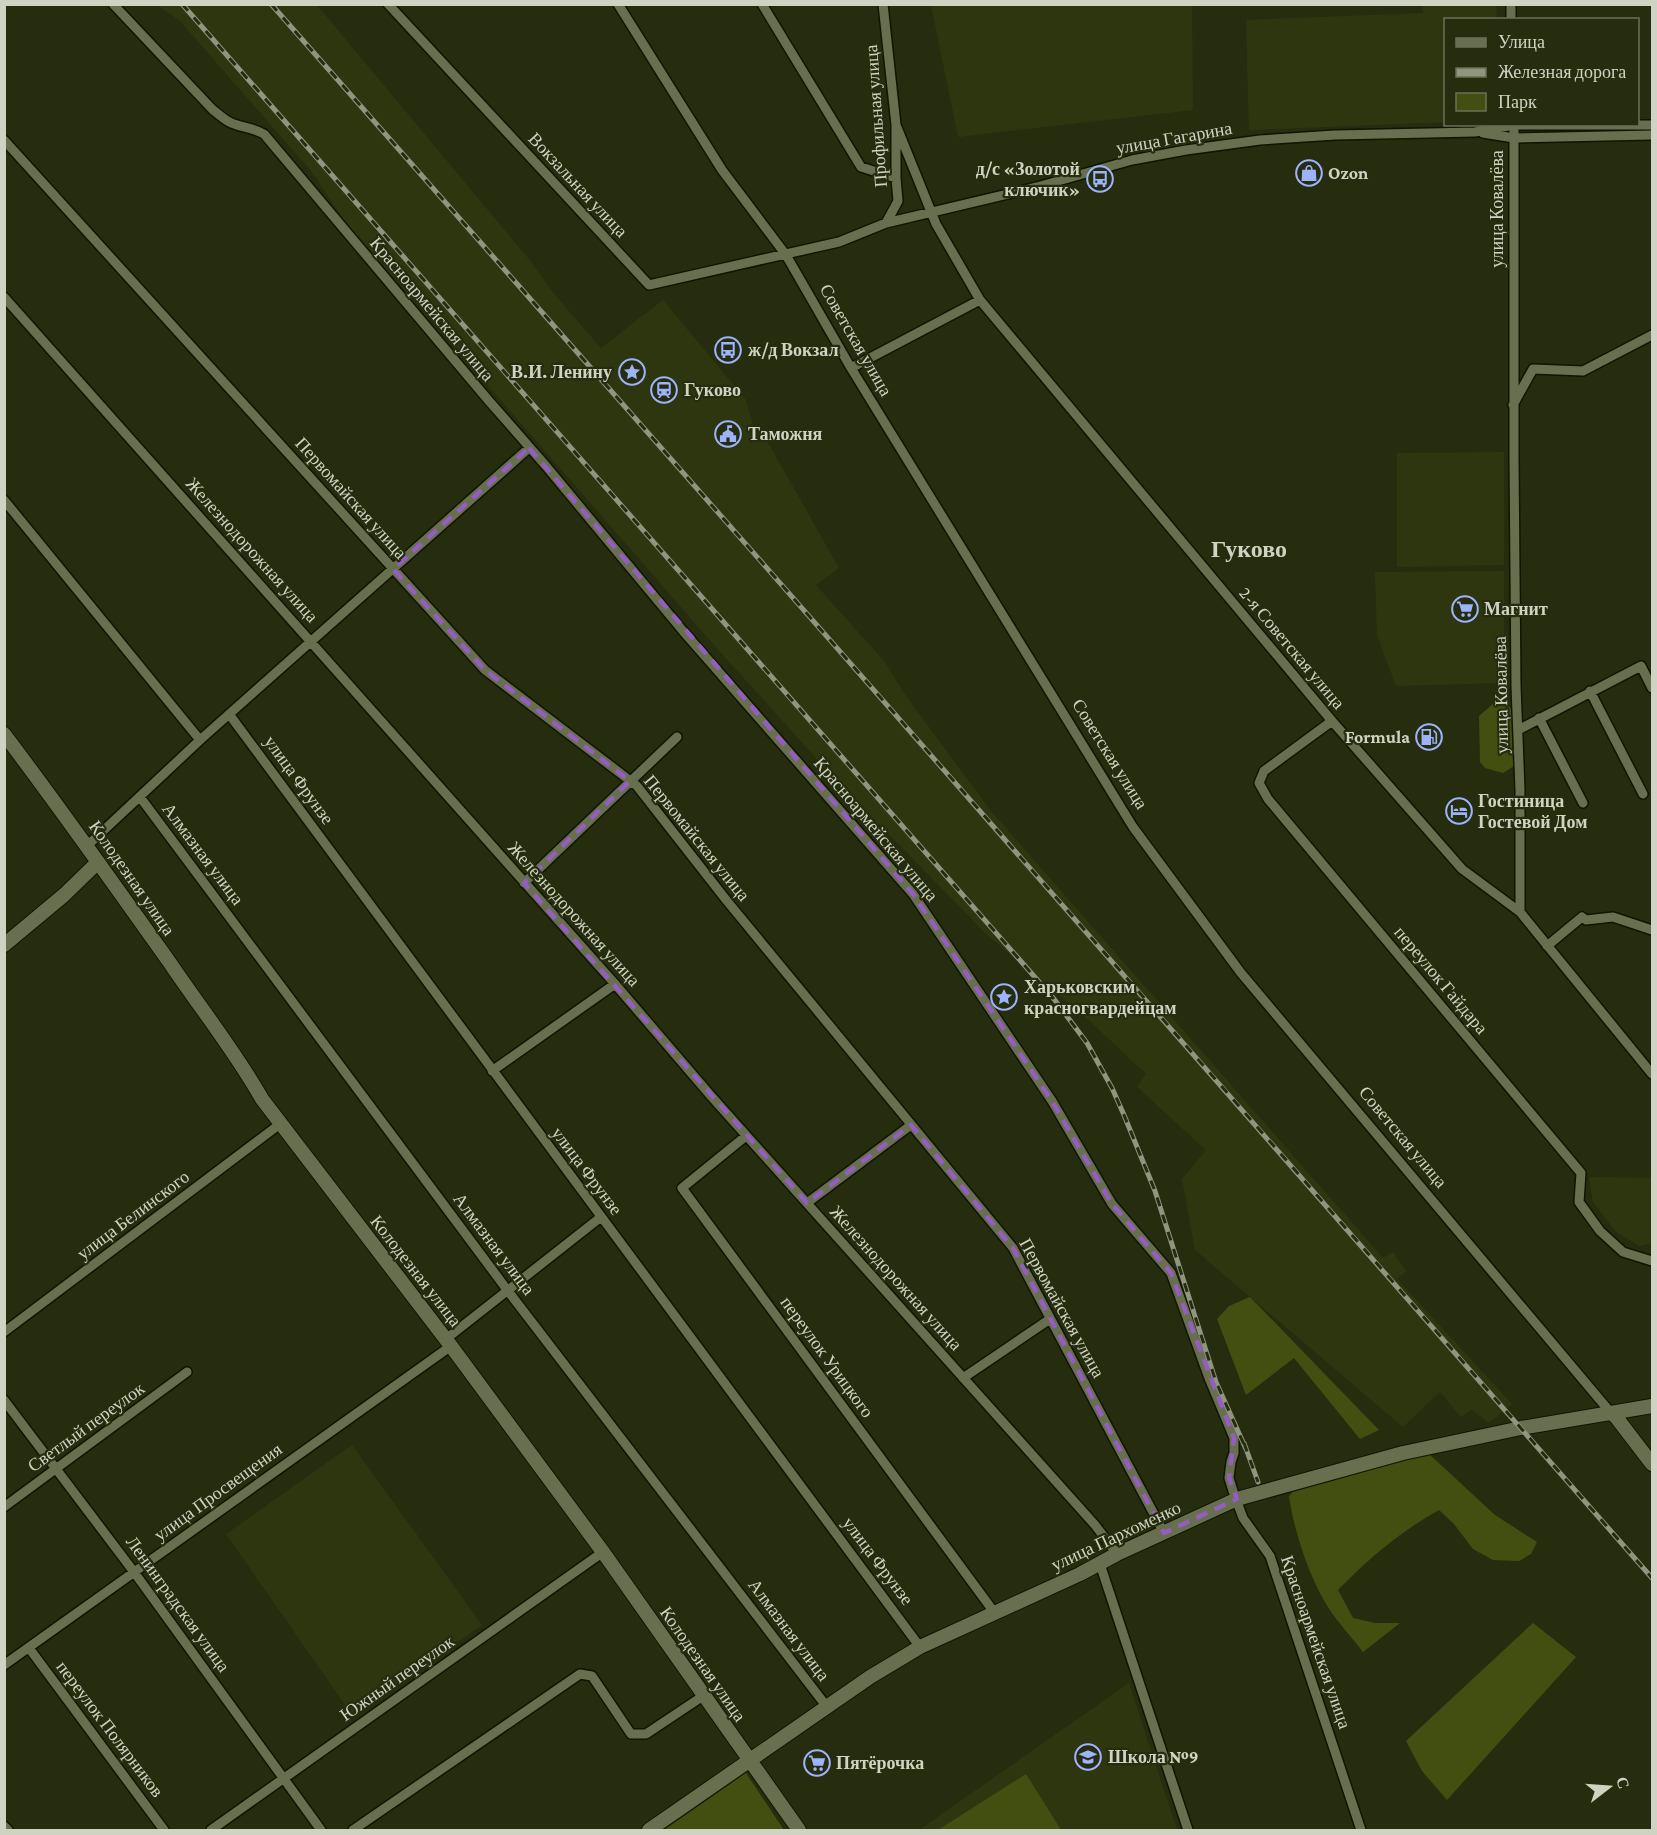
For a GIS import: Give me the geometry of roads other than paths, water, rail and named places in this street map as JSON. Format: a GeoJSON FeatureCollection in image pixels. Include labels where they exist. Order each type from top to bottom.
{"type":"FeatureCollection","features":[{"type":"Feature","properties":{"kind":"main road","name":"Колодезная улица"},"geometry":{"type":"LineString","coordinates":[[4,734],[88,845],[222,1036],[280,1124],[449,1342],[603,1552],[799,1830]]}},
{"type":"Feature","properties":{"kind":"main road"},"geometry":{"type":"LineString","coordinates":[[4,945],[64,895],[98,862]]}},
{"type":"Feature","properties":{"kind":"main road","name":"улица Пархоменко"},"geometry":{"type":"LineString","coordinates":[[650,1830],[870,1677],[920,1647],[1237,1499],[1403,1453],[1521,1428],[1653,1406]]}},
{"type":"Feature","properties":{"kind":"main road","name":"Советская улица"},"geometry":{"type":"LineString","coordinates":[[1611,1413],[1653,1464]]}},
{"type":"Feature","properties":{"kind":"street","name":"Красноармейская улица"},"geometry":{"type":"LineString","coordinates":[[113,4],[213,110],[226,121],[254,128],[264,134],[683,631],[913,894],[1052,1101],[1112,1204],[1171,1273],[1209,1378],[1234,1438],[1234,1453],[1229,1478],[1244,1518],[1270,1556],[1361,1830]]}},
{"type":"Feature","properties":{"kind":"street","name":"Вокзальная улица"},"geometry":{"type":"LineString","coordinates":[[388,4],[649,285],[786,255]]}},
{"type":"Feature","properties":{"kind":"street","name":"Советская улица"},"geometry":{"type":"LineString","coordinates":[[618,4],[722,170],[786,255],[850,369],[1133,827],[1241,973],[1611,1413]]}},
{"type":"Feature","properties":{"kind":"street"},"geometry":{"type":"LineString","coordinates":[[762,4],[861,167],[896,178]]}},
{"type":"Feature","properties":{"kind":"street","name":"Профильная улица"},"geometry":{"type":"LineString","coordinates":[[884,4],[896,125],[898,201],[886,223]]}},
{"type":"Feature","properties":{"kind":"street","name":"2-я Советская улица"},"geometry":{"type":"LineString","coordinates":[[896,125],[936,224],[980,300],[1332,721],[1462,869],[1520,912]]}},
{"type":"Feature","properties":{"kind":"street","name":"улица Гагарина"},"geometry":{"type":"LineString","coordinates":[[786,255],[839,242],[886,223],[1132,160],[1186,150],[1260,140],[1313,136],[1474,132],[1508,126]]}},
{"type":"Feature","properties":{"kind":"street","name":"улица Ковалёва"},"geometry":{"type":"LineString","coordinates":[[1514,126],[1513,405],[1520,912]]}},
{"type":"Feature","properties":{"kind":"street","name":"улица Гагарина"},"geometry":{"type":"LineString","coordinates":[[1474,132],[1514,138],[1653,135]]}},
{"type":"Feature","properties":{"kind":"street","name":"Первомайская улица"},"geometry":{"type":"LineString","coordinates":[[4,140],[485,670],[637,786],[727,901],[1013,1248],[1164,1533]]}},
{"type":"Feature","properties":{"kind":"street","name":"Железнодорожная улица"},"geometry":{"type":"LineString","coordinates":[[4,297],[615,984],[746,1136],[1095,1525],[1118,1554]]}},
{"type":"Feature","properties":{"kind":"street"},"geometry":{"type":"LineString","coordinates":[[850,369],[980,300]]}},
{"type":"Feature","properties":{"kind":"street"},"geometry":{"type":"LineString","coordinates":[[1513,405],[1533,369],[1583,371],[1653,335]]}},
{"type":"Feature","properties":{"kind":"street"},"geometry":{"type":"LineString","coordinates":[[88,845],[200,740],[529,448]]}},
{"type":"Feature","properties":{"kind":"street"},"geometry":{"type":"LineString","coordinates":[[4,500],[200,740]]}},
{"type":"Feature","properties":{"kind":"street"},"geometry":{"type":"LineString","coordinates":[[1518,730],[1641,666],[1653,688]]}},
{"type":"Feature","properties":{"kind":"street"},"geometry":{"type":"LineString","coordinates":[[1590,691],[1642,794]]}},
{"type":"Feature","properties":{"kind":"street","name":"улица Фрунзе"},"geometry":{"type":"LineString","coordinates":[[230,714],[920,1647]]}},
{"type":"Feature","properties":{"kind":"street"},"geometry":{"type":"LineString","coordinates":[[1539,718],[1583,803]]}},
{"type":"Feature","properties":{"kind":"street","name":"переулок Гайдара"},"geometry":{"type":"LineString","coordinates":[[1332,721],[1264,771],[1258,783],[1268,799],[1581,1173],[1579,1202],[1600,1231],[1623,1252],[1653,1261]]}},
{"type":"Feature","properties":{"kind":"street"},"geometry":{"type":"LineString","coordinates":[[524,883],[676,737]]}},
{"type":"Feature","properties":{"kind":"street","name":"Алмазная улица"},"geometry":{"type":"LineString","coordinates":[[140,796],[508,1290],[827,1707]]}},
{"type":"Feature","properties":{"kind":"street"},"geometry":{"type":"LineString","coordinates":[[1520,912],[1653,1074]]}},
{"type":"Feature","properties":{"kind":"street"},"geometry":{"type":"LineString","coordinates":[[1547,946],[1582,917],[1586,920],[1613,917],[1653,930]]}},
{"type":"Feature","properties":{"kind":"street"},"geometry":{"type":"LineString","coordinates":[[492,1071],[615,984]]}},
{"type":"Feature","properties":{"kind":"street","name":"улица Белинского"},"geometry":{"type":"LineString","coordinates":[[4,1332],[280,1124]]}},
{"type":"Feature","properties":{"kind":"street"},"geometry":{"type":"LineString","coordinates":[[807,1203],[911,1125]]}},
{"type":"Feature","properties":{"kind":"street","name":"переулок Урицкого"},"geometry":{"type":"LineString","coordinates":[[746,1136],[682,1188],[994,1612]]}},
{"type":"Feature","properties":{"kind":"street","name":"улица Просвещения"},"geometry":{"type":"LineString","coordinates":[[4,1665],[449,1342],[508,1290],[601,1217]]}},
{"type":"Feature","properties":{"kind":"street"},"geometry":{"type":"LineString","coordinates":[[963,1378],[1050,1319]]}},
{"type":"Feature","properties":{"kind":"street","name":"Светлый переулок"},"geometry":{"type":"LineString","coordinates":[[4,1507],[187,1372]]}},
{"type":"Feature","properties":{"kind":"street","name":"Ленинградская улица"},"geometry":{"type":"LineString","coordinates":[[4,1400],[134,1572],[321,1830]]}},
{"type":"Feature","properties":{"kind":"street","name":"Южный переулок"},"geometry":{"type":"LineString","coordinates":[[211,1830],[603,1552]]}},
{"type":"Feature","properties":{"kind":"street"},"geometry":{"type":"LineString","coordinates":[[1101,1564],[1188,1830]]}},
{"type":"Feature","properties":{"kind":"street","name":"переулок Полярников"},"geometry":{"type":"LineString","coordinates":[[28,1648],[164,1830]]}},
{"type":"Feature","properties":{"kind":"street"},"geometry":{"type":"LineString","coordinates":[[353,1830],[580,1674],[592,1676],[631,1734],[646,1734],[703,1696]]}},
{"type":"Feature","properties":{"kind":"street"},"geometry":{"type":"LineString","coordinates":[[4,1826],[8,1830]]}},
{"type":"Feature","properties":{"kind":"railway"},"geometry":{"type":"LineString","coordinates":[[182,4],[1054,999],[1087,1043],[1112,1088],[1155,1191],[1216,1382],[1246,1449]]}},
{"type":"Feature","properties":{"kind":"railway"},"geometry":{"type":"LineString","coordinates":[[271,4],[1652,1578]]}},
{"type":"Feature","properties":{"kind":"railway"},"geometry":{"type":"LineString","coordinates":[[1244,1443],[1258,1482]]}},
{"type":"Feature","properties":{"kind":"place","name":"Ozon"},"geometry":{"type":"Point","coordinates":[1309,173]}},
{"type":"Feature","properties":{"kind":"place","name":"д/с «Золотой ключик»"},"geometry":{"type":"Point","coordinates":[1100,179]}},
{"type":"Feature","properties":{"kind":"place","name":"ж/д Вокзал"},"geometry":{"type":"Point","coordinates":[728,350]}},
{"type":"Feature","properties":{"kind":"place","name":"В.И. Ленину"},"geometry":{"type":"Point","coordinates":[632,372]}},
{"type":"Feature","properties":{"kind":"place","name":"Гуково"},"geometry":{"type":"Point","coordinates":[664,390]}},
{"type":"Feature","properties":{"kind":"place","name":"Таможня"},"geometry":{"type":"Point","coordinates":[728,434]}},
{"type":"Feature","properties":{"kind":"place","name":"Магнит"},"geometry":{"type":"Point","coordinates":[1465,609]}},
{"type":"Feature","properties":{"kind":"place","name":"Formula"},"geometry":{"type":"Point","coordinates":[1429,737]}},
{"type":"Feature","properties":{"kind":"place","name":"Гостиница Гостевой Дом"},"geometry":{"type":"Point","coordinates":[1459,811]}},
{"type":"Feature","properties":{"kind":"place","name":"Харьковским красногвардейцам"},"geometry":{"type":"Point","coordinates":[1004,997]}},
{"type":"Feature","properties":{"kind":"place","name":"Школа №9"},"geometry":{"type":"Point","coordinates":[1088,1757]}},
{"type":"Feature","properties":{"kind":"place","name":"Пятёрочка"},"geometry":{"type":"Point","coordinates":[817,1763]}},
{"type":"Feature","properties":{"kind":"district","name":"Гуково"},"geometry":{"type":"Point","coordinates":[1249,548]}}]}
